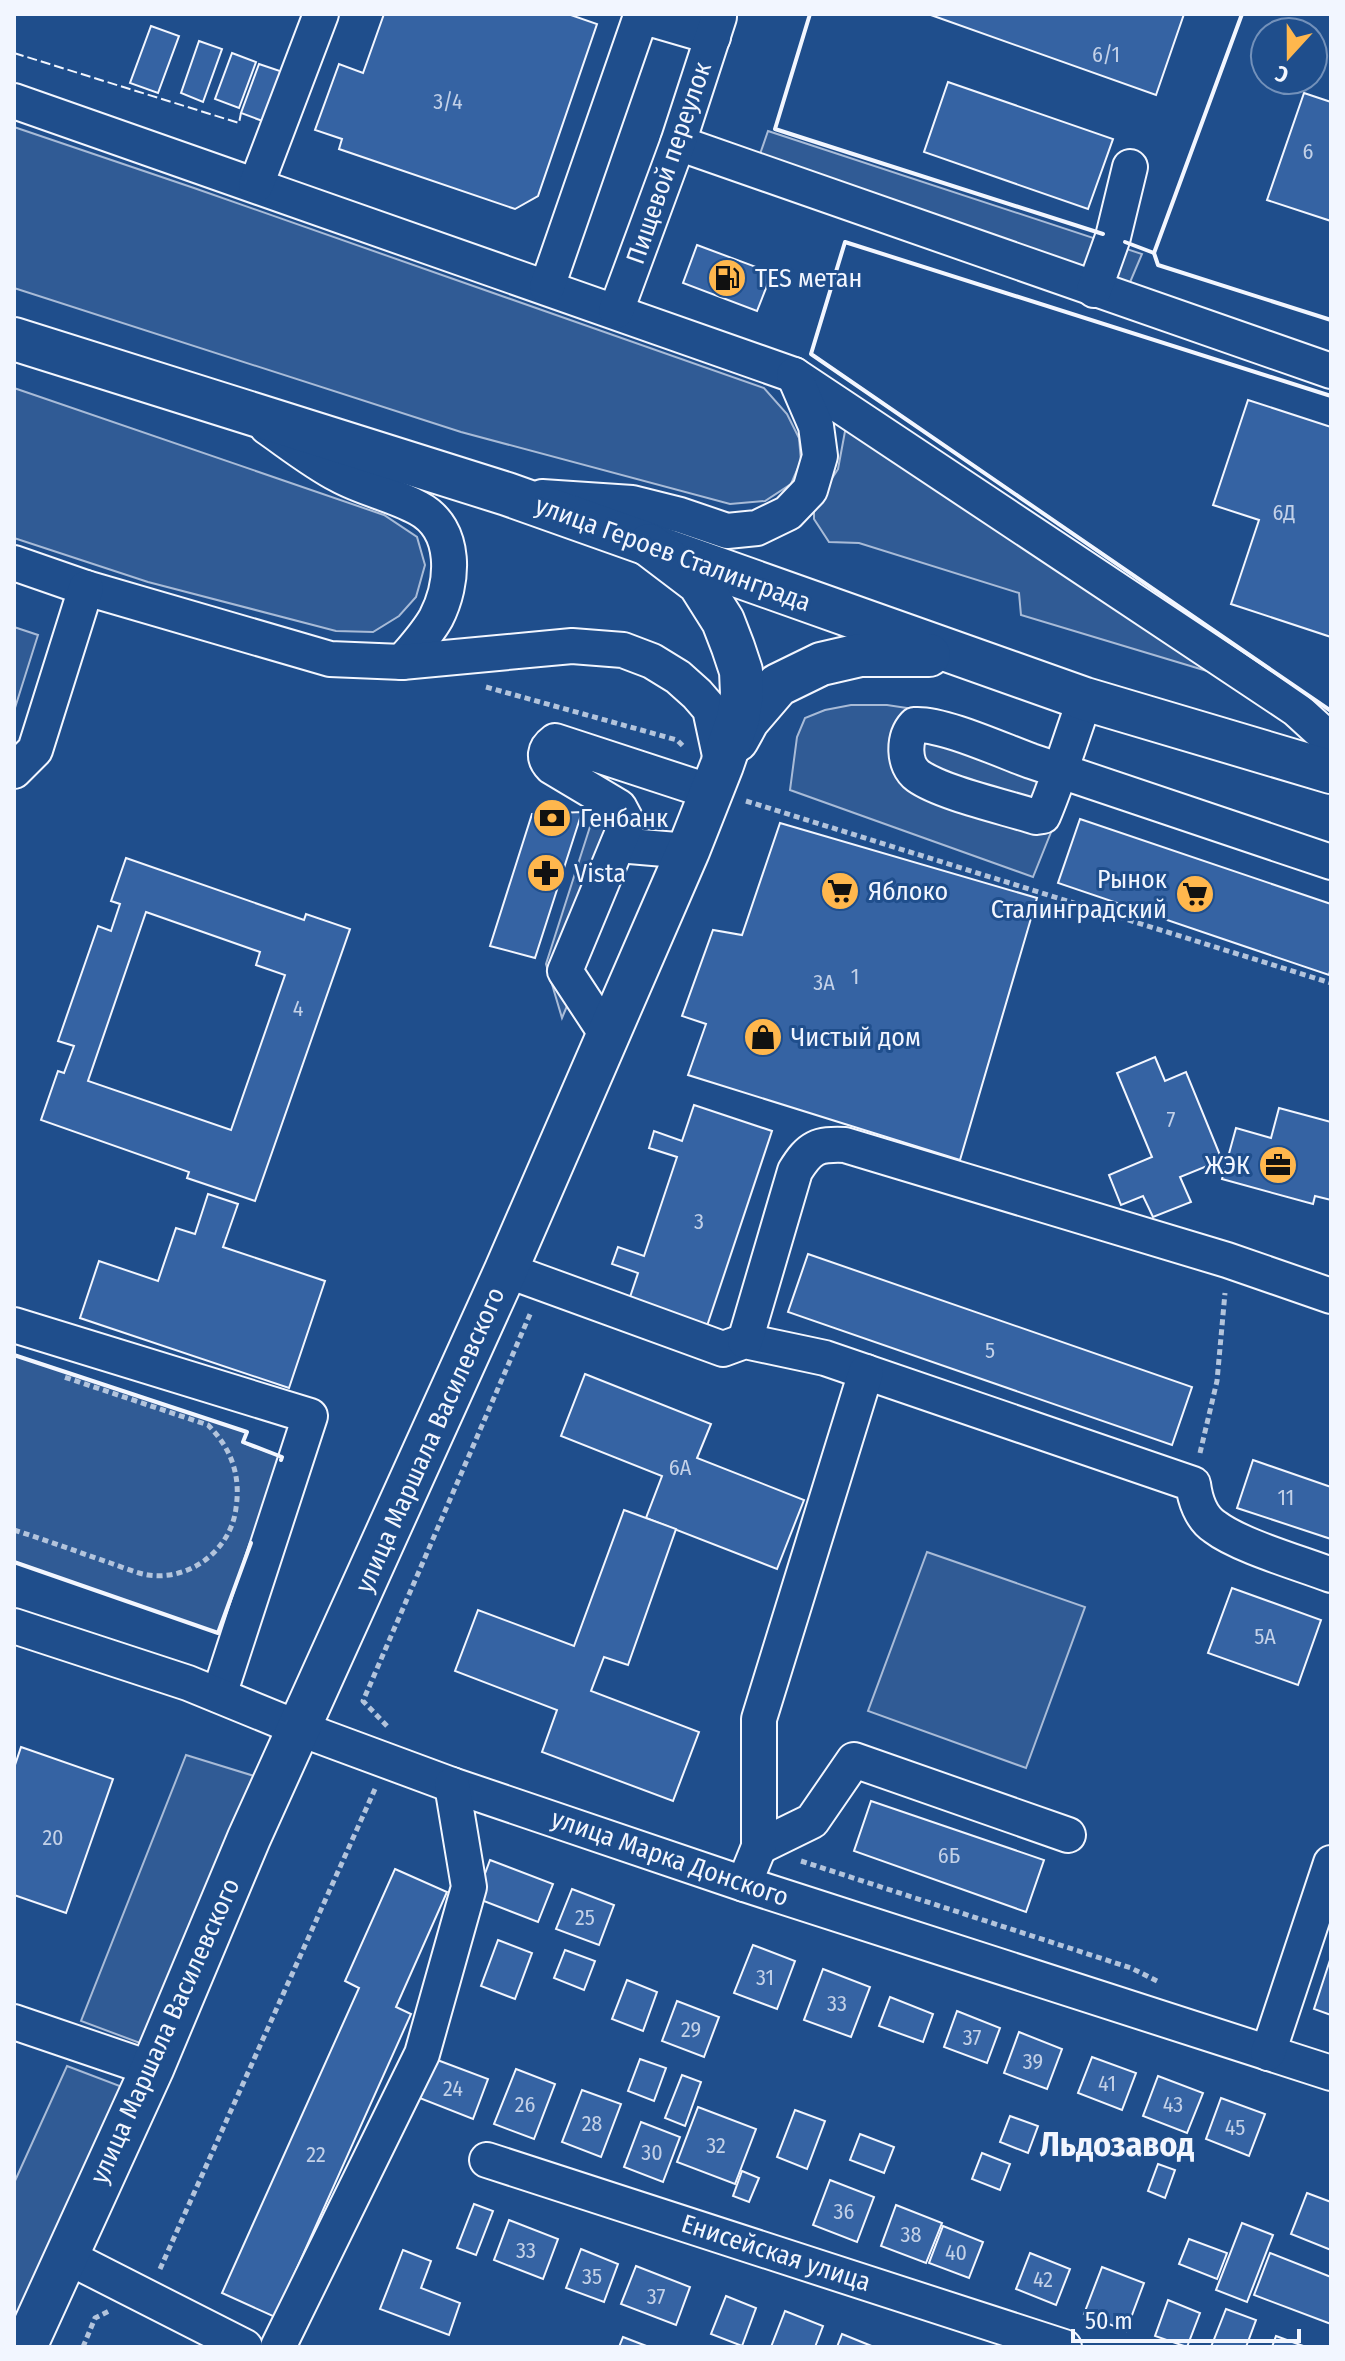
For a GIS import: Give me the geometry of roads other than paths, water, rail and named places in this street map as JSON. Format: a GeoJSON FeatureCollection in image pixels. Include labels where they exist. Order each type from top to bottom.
{"type":"FeatureCollection","features":[{"type":"Feature","properties":{"kind":"main road","name":"улица Героев Сталинграда"},"geometry":{"type":"LineString","coordinates":[[14,339],[507,494],[1085,699],[1331,772]]}},
{"type":"Feature","properties":{"kind":"main road","name":"улица Маршала Василевского"},"geometry":{"type":"LineString","coordinates":[[25,2347],[152,2069],[298,1728],[377,1561],[525,1277],[607,1035],[688,851],[724,791],[742,694],[741,671],[723,621],[699,583],[649,545]]}},
{"type":"Feature","properties":{"kind":"main road"},"geometry":{"type":"LineString","coordinates":[[724,791],[748,720],[778,685],[821,664],[860,655],[971,659]]}},
{"type":"Feature","properties":{"kind":"street"},"geometry":{"type":"LineString","coordinates":[[256,185],[321,14]]}},
{"type":"Feature","properties":{"kind":"street"},"geometry":{"type":"LineString","coordinates":[[547,287],[641,16],[716,25]]}},
{"type":"Feature","properties":{"kind":"street","name":"Пищевой переулок"},"geometry":{"type":"LineString","coordinates":[[616,311],[678,143],[716,25]]}},
{"type":"Feature","properties":{"kind":"street"},"geometry":{"type":"LineString","coordinates":[[14,101],[794,375],[1296,709],[1331,741]]}},
{"type":"Feature","properties":{"kind":"street"},"geometry":{"type":"LineString","coordinates":[[678,143],[1331,371]]}},
{"type":"Feature","properties":{"kind":"street"},"geometry":{"type":"LineString","coordinates":[[1094,290],[1113,237],[1130,167]]}},
{"type":"Feature","properties":{"kind":"street"},"geometry":{"type":"LineString","coordinates":[[507,494],[632,503],[727,531],[757,528],[788,513],[810,490],[820,456],[816,426],[794,375]]}},
{"type":"Feature","properties":{"kind":"street"},"geometry":{"type":"LineString","coordinates":[[238,408],[339,475],[420,509],[435,521],[445,538],[450,560],[448,583],[436,617],[402,662]]}},
{"type":"Feature","properties":{"kind":"street"},"geometry":{"type":"LineString","coordinates":[[14,563],[86,588],[330,659],[402,662],[572,646],[623,650],[652,661],[678,677],[710,709],[724,791],[555,741],[545,753],[546,761],[552,767],[619,807],[627,822],[565,971],[607,1035]]}},
{"type":"Feature","properties":{"kind":"street"},"geometry":{"type":"LineString","coordinates":[[14,771],[35,750],[86,588]]}},
{"type":"Feature","properties":{"kind":"street"},"geometry":{"type":"LineString","coordinates":[[1085,699],[1060,771],[1331,862]]}},
{"type":"Feature","properties":{"kind":"street"},"geometry":{"type":"LineString","coordinates":[[618,845],[688,851]]}},
{"type":"Feature","properties":{"kind":"street"},"geometry":{"type":"LineString","coordinates":[[745,1341],[795,1171],[806,1153],[824,1144],[845,1145],[1227,1260],[1331,1296]]}},
{"type":"Feature","properties":{"kind":"street"},"geometry":{"type":"LineString","coordinates":[[525,1277],[723,1349],[745,1341],[825,1358],[1193,1484],[1196,1502],[1213,1527],[1331,1575]]}},
{"type":"Feature","properties":{"kind":"street"},"geometry":{"type":"LineString","coordinates":[[14,1325],[310,1416],[219,1695]]}},
{"type":"Feature","properties":{"kind":"street"},"geometry":{"type":"LineString","coordinates":[[744,1884],[759,1847],[759,1719],[866,1372]]}},
{"type":"Feature","properties":{"kind":"street","name":"улица Марка Донского"},"geometry":{"type":"LineString","coordinates":[[14,1626],[219,1695],[452,1785],[744,1884],[1331,2073]]}},
{"type":"Feature","properties":{"kind":"street"},"geometry":{"type":"LineString","coordinates":[[759,1847],[812,1821],[854,1760],[1068,1835]]}},
{"type":"Feature","properties":{"kind":"street"},"geometry":{"type":"LineString","coordinates":[[278,2347],[422,2054],[469,1887],[452,1785]]}},
{"type":"Feature","properties":{"kind":"street"},"geometry":{"type":"LineString","coordinates":[[1268,2053],[1331,1863]]}},
{"type":"Feature","properties":{"kind":"street"},"geometry":{"type":"LineString","coordinates":[[14,2022],[152,2069]]}},
{"type":"Feature","properties":{"kind":"street","name":"Енисейская улица"},"geometry":{"type":"LineString","coordinates":[[487,2160],[1064,2347]]}},
{"type":"Feature","properties":{"kind":"street"},"geometry":{"type":"LineString","coordinates":[[66,2256],[245,2347]]}},
{"type":"Feature","properties":{"kind":"place","name":"TES метан"},"geometry":{"type":"Point","coordinates":[727,278]}},
{"type":"Feature","properties":{"kind":"place","name":"Генбанк"},"geometry":{"type":"Point","coordinates":[552,818]}},
{"type":"Feature","properties":{"kind":"place","name":"Vista"},"geometry":{"type":"Point","coordinates":[546,873]}},
{"type":"Feature","properties":{"kind":"place","name":"Яблоко"},"geometry":{"type":"Point","coordinates":[840,891]}},
{"type":"Feature","properties":{"kind":"place","name":"Рынок Сталинградский"},"geometry":{"type":"Point","coordinates":[1195,894]}},
{"type":"Feature","properties":{"kind":"place","name":"Чистый дом"},"geometry":{"type":"Point","coordinates":[763,1037]}},
{"type":"Feature","properties":{"kind":"place","name":"ЖЭК"},"geometry":{"type":"Point","coordinates":[1278,1165]}},
{"type":"Feature","properties":{"kind":"district","name":"Льдозавод"},"geometry":{"type":"Point","coordinates":[1117,2144]}}]}
